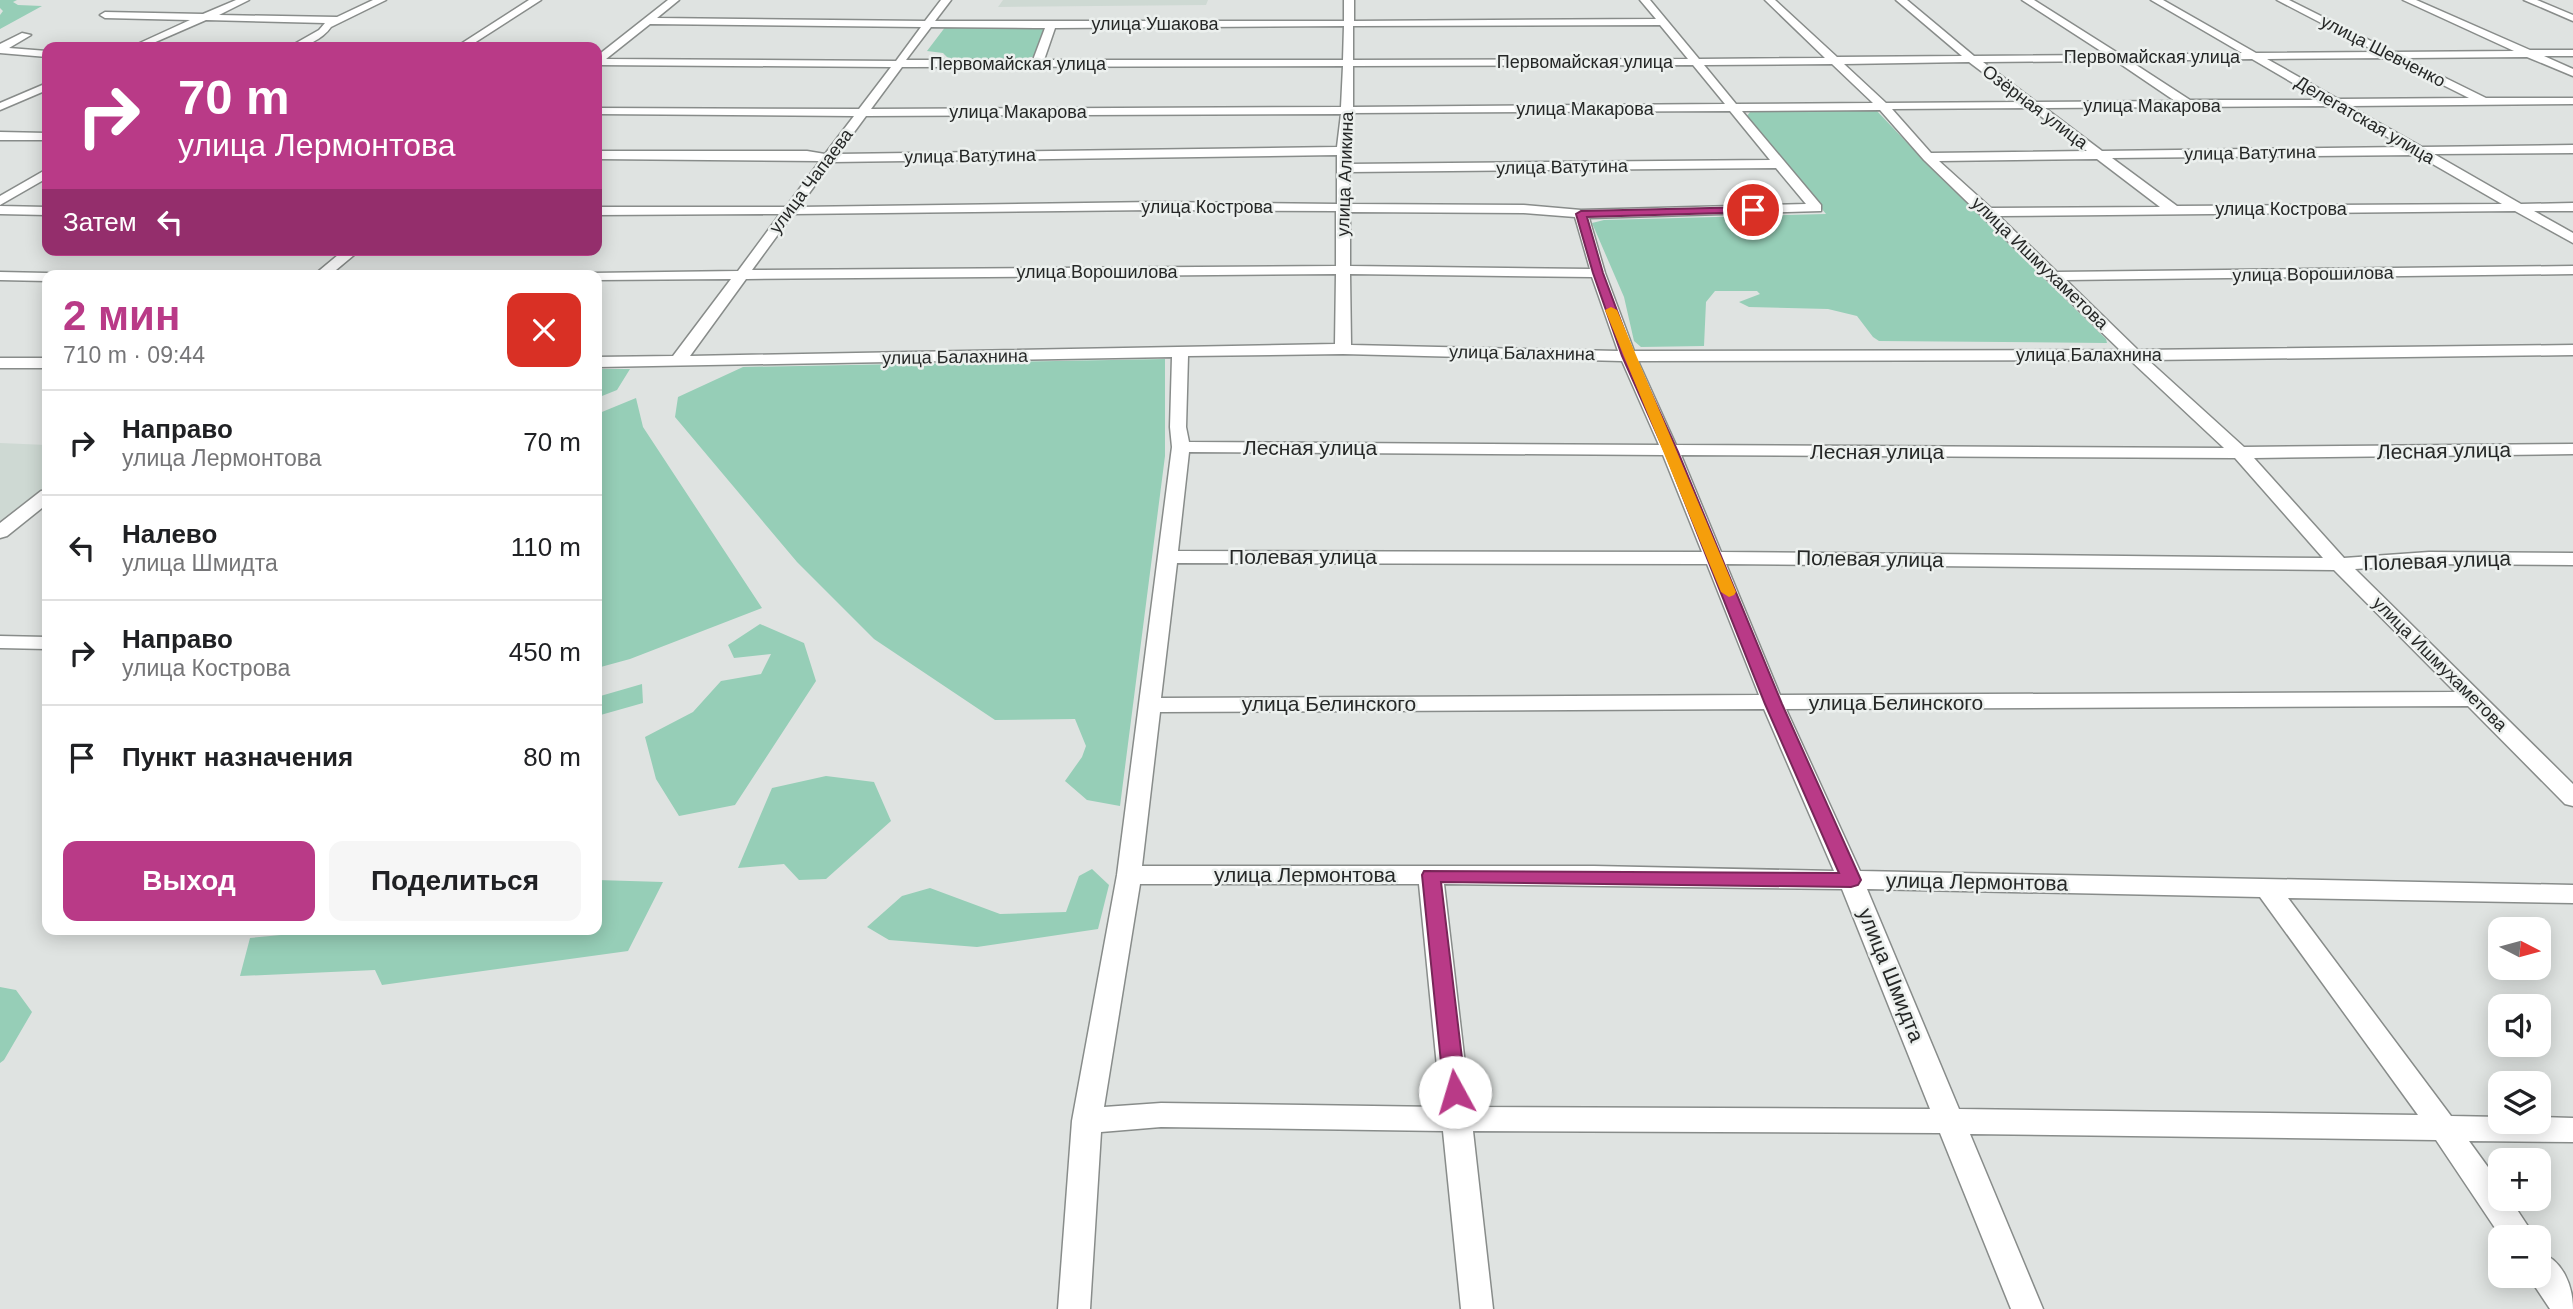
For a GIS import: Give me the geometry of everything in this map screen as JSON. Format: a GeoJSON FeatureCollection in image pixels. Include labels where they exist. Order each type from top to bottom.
{"type":"FeatureCollection","features":[{"type":"Feature","properties":{"kind":"street"},"geometry":{"type":"LineString","coordinates":[[148,42],[244,0]]}},
{"type":"Feature","properties":{"kind":"street"},"geometry":{"type":"LineString","coordinates":[[304,42],[323,32],[337,20],[381,0]]}},
{"type":"Feature","properties":{"kind":"street"},"geometry":{"type":"LineString","coordinates":[[469,42],[536,0]]}},
{"type":"Feature","properties":{"kind":"street"},"geometry":{"type":"LineString","coordinates":[[602,57],[674,0]]}},
{"type":"Feature","properties":{"kind":"street","name":"улица Чапаева"},"geometry":{"type":"LineString","coordinates":[[677,362],[946,0]]}},
{"type":"Feature","properties":{"kind":"street","name":"улица Аликина"},"geometry":{"type":"LineString","coordinates":[[1343,349],[1343,151],[1347,110],[1349,0]]}},
{"type":"Feature","properties":{"kind":"street"},"geometry":{"type":"LineString","coordinates":[[1645,0],[1780,164]]}},
{"type":"Feature","properties":{"kind":"street","name":"улица Ишмухаметова"},"geometry":{"type":"LineString","coordinates":[[1770,0],[1885,107],[1928,157],[2240,453],[2339,564],[2573,798]]}},
{"type":"Feature","properties":{"kind":"street","name":"Озёрная улица"},"geometry":{"type":"LineString","coordinates":[[1901,0],[1969,57],[2173,210]]}},
{"type":"Feature","properties":{"kind":"street"},"geometry":{"type":"LineString","coordinates":[[2027,0],[2189,105]]}},
{"type":"Feature","properties":{"kind":"street","name":"Делегатская улица"},"geometry":{"type":"LineString","coordinates":[[2156,0],[2573,239]]}},
{"type":"Feature","properties":{"kind":"street","name":"улица Шевченко"},"geometry":{"type":"LineString","coordinates":[[2282,0],[2485,102]]}},
{"type":"Feature","properties":{"kind":"street"},"geometry":{"type":"LineString","coordinates":[[2408,0],[2573,73]]}},
{"type":"Feature","properties":{"kind":"street"},"geometry":{"type":"LineString","coordinates":[[2529,0],[2573,18]]}},
{"type":"Feature","properties":{"kind":"street"},"geometry":{"type":"LineString","coordinates":[[93,11],[111,4]]}},
{"type":"Feature","properties":{"kind":"street"},"geometry":{"type":"LineString","coordinates":[[105,15],[337,20]]}},
{"type":"Feature","properties":{"kind":"street","name":"улица Ушакова"},"geometry":{"type":"LineString","coordinates":[[646,21],[928,25],[1663,22]]}},
{"type":"Feature","properties":{"kind":"street"},"geometry":{"type":"LineString","coordinates":[[1037,64],[1051,25]]}},
{"type":"Feature","properties":{"kind":"street"},"geometry":{"type":"LineString","coordinates":[[26,35],[4,46],[4,51],[42,54]]}},
{"type":"Feature","properties":{"kind":"street","name":"Первомайская улица"},"geometry":{"type":"LineString","coordinates":[[602,61],[898,64],[1696,62],[1969,57],[2573,53]]}},
{"type":"Feature","properties":{"kind":"street"},"geometry":{"type":"LineString","coordinates":[[0,107],[42,88]]}},
{"type":"Feature","properties":{"kind":"street","name":"улица Макарова"},"geometry":{"type":"LineString","coordinates":[[602,111],[862,113],[1735,109],[2573,101]]}},
{"type":"Feature","properties":{"kind":"street"},"geometry":{"type":"LineString","coordinates":[[0,136],[42,137]]}},
{"type":"Feature","properties":{"kind":"street","name":"улица Ватутина"},"geometry":{"type":"LineString","coordinates":[[1928,157],[2573,149]]}},
{"type":"Feature","properties":{"kind":"street","name":"улица Ватутина"},"geometry":{"type":"LineString","coordinates":[[602,155],[807,155],[828,158],[1343,151]]}},
{"type":"Feature","properties":{"kind":"street","name":"улица Ватутина"},"geometry":{"type":"LineString","coordinates":[[1343,168],[1780,164]]}},
{"type":"Feature","properties":{"kind":"street","name":"улица Кострова"},"geometry":{"type":"LineString","coordinates":[[602,211],[964,210],[1155,206],[1524,209],[1581,214],[1816,208],[1780,164]]}},
{"type":"Feature","properties":{"kind":"street"},"geometry":{"type":"LineString","coordinates":[[0,201],[42,176]]}},
{"type":"Feature","properties":{"kind":"street","name":"улица Кострова"},"geometry":{"type":"LineString","coordinates":[[1988,212],[2573,207]]}},
{"type":"Feature","properties":{"kind":"street"},"geometry":{"type":"LineString","coordinates":[[0,211],[42,211]]}},
{"type":"Feature","properties":{"kind":"street","name":"улица Шмидта"},"geometry":{"type":"LineString","coordinates":[[1581,214],[1598,273],[1628,356],[1671,452],[1773,704],[1851,880],[2027,1309]]}},
{"type":"Feature","properties":{"kind":"street"},"geometry":{"type":"LineString","coordinates":[[327,270],[345,256]]}},
{"type":"Feature","properties":{"kind":"street","name":"улица Ворошилова"},"geometry":{"type":"LineString","coordinates":[[602,276],[1344,270],[1598,273]]}},
{"type":"Feature","properties":{"kind":"street","name":"улица Ворошилова"},"geometry":{"type":"LineString","coordinates":[[2053,276],[2573,270]]}},
{"type":"Feature","properties":{"kind":"street"},"geometry":{"type":"LineString","coordinates":[[0,276],[42,276]]}},
{"type":"Feature","properties":{"kind":"street","name":"улица Балахнина"},"geometry":{"type":"LineString","coordinates":[[602,362],[1343,349],[1628,356],[2134,355],[2573,350]]}},
{"type":"Feature","properties":{"kind":"street"},"geometry":{"type":"LineString","coordinates":[[1074,1309],[1087,1121],[1129,875],[1181,447],[1178,427],[1180,353]]}},
{"type":"Feature","properties":{"kind":"street"},"geometry":{"type":"LineString","coordinates":[[0,363],[42,363]]}},
{"type":"Feature","properties":{"kind":"street","name":"Лесная улица"},"geometry":{"type":"LineString","coordinates":[[1181,447],[1671,452],[2240,453],[2573,449]]}},
{"type":"Feature","properties":{"kind":"street"},"geometry":{"type":"LineString","coordinates":[[0,532],[42,499]]}},
{"type":"Feature","properties":{"kind":"street","name":"Полевая улица"},"geometry":{"type":"LineString","coordinates":[[1167,557],[1715,558],[2339,564],[2429,558],[2573,559]]}},
{"type":"Feature","properties":{"kind":"street"},"geometry":{"type":"LineString","coordinates":[[0,642],[42,643]]}},
{"type":"Feature","properties":{"kind":"street","name":"улица Белинского"},"geometry":{"type":"LineString","coordinates":[[1148,705],[2476,699]]}},
{"type":"Feature","properties":{"kind":"street","name":"улица Лермонтова"},"geometry":{"type":"LineString","coordinates":[[1129,875],[1851,880],[2573,894]]}},
{"type":"Feature","properties":{"kind":"street"},"geometry":{"type":"LineString","coordinates":[[1431,875],[1477,1309]]}},
{"type":"Feature","properties":{"kind":"street"},"geometry":{"type":"LineString","coordinates":[[2267,888],[2445,1130],[2511,1225]]}},
{"type":"Feature","properties":{"kind":"street"},"geometry":{"type":"LineString","coordinates":[[1087,1121],[1161,1115],[1950,1121],[2573,1130]]}},
{"type":"Feature","properties":{"kind":"street"},"geometry":{"type":"LineString","coordinates":[[2551,1283],[2569,1309]]}},
{"type":"Feature","properties":{"kind":"shaded area"},"geometry":{"type":"Polygon","coordinates":[[[1003,0],[1208,0],[1206,5],[998,7],[1003,0]]]}},
{"type":"Feature","properties":{"kind":"shaded area"},"geometry":{"type":"Polygon","coordinates":[[[0,443],[42,445],[42,489],[0,521],[0,443]]]}},
{"type":"Feature","properties":{"kind":"green space"},"geometry":{"type":"Polygon","coordinates":[[[0,0],[17,0],[13,2],[18,5],[42,6],[0,29],[0,15],[3,11],[0,8],[0,0]]]}},
{"type":"Feature","properties":{"kind":"green space"},"geometry":{"type":"Polygon","coordinates":[[[946,26],[1046,27],[1036,56],[1023,59],[949,59],[943,53],[927,51],[946,26]]]}},
{"type":"Feature","properties":{"kind":"green space"},"geometry":{"type":"Polygon","coordinates":[[[1876,110],[1931,168],[2106,339],[2107,343],[1879,341],[1857,316],[1828,309],[1749,307],[1739,302],[1760,294],[1757,291],[1715,291],[1706,302],[1704,346],[1641,347],[1634,341],[1624,297],[1592,223],[1604,220],[1826,214],[1747,116],[1750,112],[1876,110]]]}},
{"type":"Feature","properties":{"kind":"green space"},"geometry":{"type":"Polygon","coordinates":[[[1165,359],[1165,456],[1120,806],[1087,800],[1065,781],[1082,757],[1086,746],[1075,719],[995,720],[874,639],[797,562],[675,417],[678,397],[743,367],[1165,359]]]}},
{"type":"Feature","properties":{"kind":"green space"},"geometry":{"type":"Polygon","coordinates":[[[602,369],[630,369],[617,390],[602,396],[602,369]]]}},
{"type":"Feature","properties":{"kind":"green space"},"geometry":{"type":"Polygon","coordinates":[[[636,398],[643,427],[762,608],[630,659],[602,667],[602,412],[636,398]]]}},
{"type":"Feature","properties":{"kind":"green space"},"geometry":{"type":"Polygon","coordinates":[[[760,624],[804,643],[816,681],[735,805],[679,816],[656,779],[645,737],[693,712],[721,681],[761,674],[771,654],[734,658],[728,645],[760,624]]]}},
{"type":"Feature","properties":{"kind":"green space"},"geometry":{"type":"Polygon","coordinates":[[[642,684],[643,703],[602,715],[602,696],[642,684]]]}},
{"type":"Feature","properties":{"kind":"green space"},"geometry":{"type":"Polygon","coordinates":[[[826,776],[874,782],[891,821],[826,879],[799,880],[784,864],[738,868],[772,788],[826,776]]]}},
{"type":"Feature","properties":{"kind":"green space"},"geometry":{"type":"Polygon","coordinates":[[[1092,869],[1109,885],[1098,929],[977,947],[889,940],[867,927],[902,896],[930,888],[1000,914],[1066,912],[1079,876],[1092,869]]]}},
{"type":"Feature","properties":{"kind":"green space"},"geometry":{"type":"Polygon","coordinates":[[[602,880],[663,882],[628,951],[382,985],[375,970],[240,976],[250,938],[282,935],[602,935],[602,880]]]}},
{"type":"Feature","properties":{"kind":"green space"},"geometry":{"type":"Polygon","coordinates":[[[0,987],[16,990],[32,1012],[0,1063],[0,987]]]}},
{"type":"Feature","properties":{"kind":"slow traffic"},"geometry":{"type":"LineString","coordinates":[[1611,310],[1729,592]]}},
{"type":"Feature","properties":{"kind":"route"},"geometry":{"type":"LineString","coordinates":[[1455,1092],[1431,875],[1851,880],[1773,704],[1671,452],[1628,356],[1598,273],[1581,214],[1753,210]]}}]}
